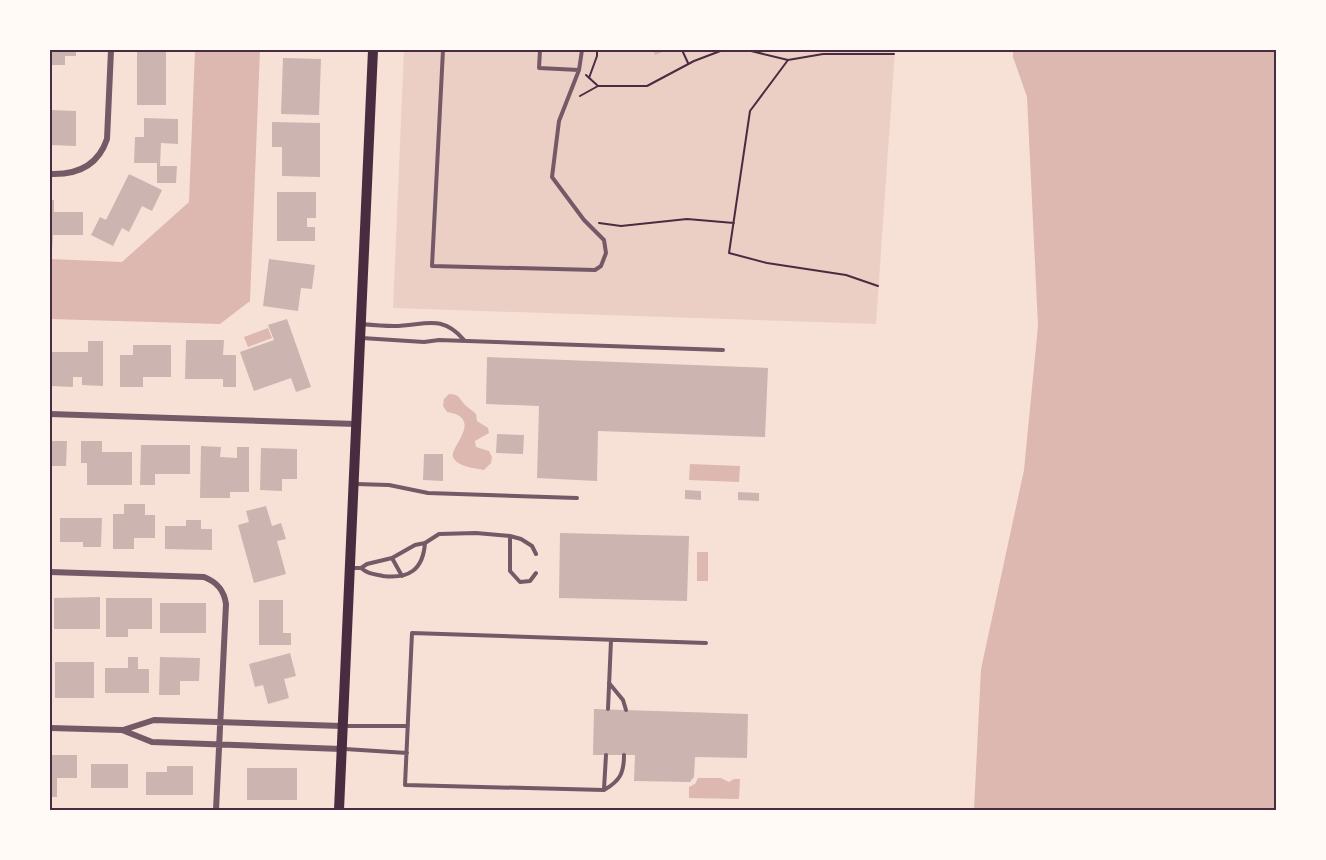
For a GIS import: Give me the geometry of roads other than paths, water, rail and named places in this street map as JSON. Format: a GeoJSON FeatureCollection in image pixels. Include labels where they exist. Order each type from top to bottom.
{"type":"FeatureCollection","features":[{"type":"Feature","properties":{"kind":"main road"},"geometry":{"type":"LineString","coordinates":[[339,810],[342,726],[355,568],[353,484],[373,50]]}},
{"type":"Feature","properties":{"kind":"street"},"geometry":{"type":"LineString","coordinates":[[50,174],[72,174],[90,166],[104,149],[107,139],[111,50]]}},
{"type":"Feature","properties":{"kind":"street"},"geometry":{"type":"LineString","coordinates":[[50,414],[356,424]]}},
{"type":"Feature","properties":{"kind":"street"},"geometry":{"type":"LineString","coordinates":[[50,572],[204,577],[213,581],[225,594],[216,810]]}},
{"type":"Feature","properties":{"kind":"street"},"geometry":{"type":"LineString","coordinates":[[50,728],[122,730],[154,720],[342,726]]}},
{"type":"Feature","properties":{"kind":"street"},"geometry":{"type":"LineString","coordinates":[[122,730],[152,742],[341,749]]}},
{"type":"Feature","properties":{"kind":"lane"},"geometry":{"type":"LineString","coordinates":[[442,50],[432,266],[595,270],[601,266],[606,253],[604,240],[584,220],[552,177],[559,121],[579,70],[582,50]]}},
{"type":"Feature","properties":{"kind":"lane"},"geometry":{"type":"LineString","coordinates":[[540,50],[539,68],[579,70]]}},
{"type":"Feature","properties":{"kind":"lane"},"geometry":{"type":"LineString","coordinates":[[361,324],[394,326],[435,322],[454,329],[464,341]]}},
{"type":"Feature","properties":{"kind":"lane"},"geometry":{"type":"LineString","coordinates":[[360,338],[424,342],[439,340],[723,350]]}},
{"type":"Feature","properties":{"kind":"lane"},"geometry":{"type":"LineString","coordinates":[[353,484],[389,485],[428,493],[577,498]]}},
{"type":"Feature","properties":{"kind":"lane"},"geometry":{"type":"LineString","coordinates":[[355,568],[392,558],[439,534],[476,533],[510,536],[532,546],[536,554]]}},
{"type":"Feature","properties":{"kind":"lane"},"geometry":{"type":"LineString","coordinates":[[510,536],[510,571],[520,582],[530,581],[536,573]]}},
{"type":"Feature","properties":{"kind":"lane"},"geometry":{"type":"LineString","coordinates":[[355,568],[367,573],[392,577],[407,575],[422,561],[425,543]]}},
{"type":"Feature","properties":{"kind":"lane"},"geometry":{"type":"LineString","coordinates":[[392,558],[402,576]]}},
{"type":"Feature","properties":{"kind":"lane"},"geometry":{"type":"LineString","coordinates":[[624,755],[622,775],[615,784],[604,790],[405,785],[412,633],[706,643]]}},
{"type":"Feature","properties":{"kind":"lane"},"geometry":{"type":"LineString","coordinates":[[608,710],[611,640]]}},
{"type":"Feature","properties":{"kind":"lane"},"geometry":{"type":"LineString","coordinates":[[609,683],[623,700],[626,710]]}},
{"type":"Feature","properties":{"kind":"lane"},"geometry":{"type":"LineString","coordinates":[[342,726],[408,726]]}},
{"type":"Feature","properties":{"kind":"lane"},"geometry":{"type":"LineString","coordinates":[[341,749],[407,753]]}},
{"type":"Feature","properties":{"kind":"lane"},"geometry":{"type":"LineString","coordinates":[[604,790],[606,755]]}}]}
